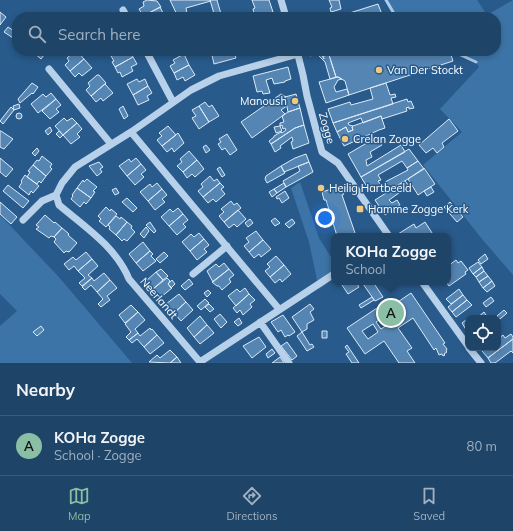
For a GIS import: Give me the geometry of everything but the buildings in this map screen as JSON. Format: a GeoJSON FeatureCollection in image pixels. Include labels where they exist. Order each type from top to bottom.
{"type":"FeatureCollection","features":[{"type":"Feature","properties":{"kind":"street"},"geometry":{"type":"LineString","coordinates":[[281,0],[285,12]]}},
{"type":"Feature","properties":{"kind":"street"},"geometry":{"type":"LineString","coordinates":[[149,56],[173,102]]}},
{"type":"Feature","properties":{"kind":"street"},"geometry":{"type":"LineString","coordinates":[[23,220],[42,201],[56,195],[62,183],[75,167],[131,132],[191,90],[219,76],[284,56]]}},
{"type":"Feature","properties":{"kind":"street","name":"Zogge"},"geometry":{"type":"LineString","coordinates":[[298,56],[322,152],[338,163],[387,233]]}},
{"type":"Feature","properties":{"kind":"street"},"geometry":{"type":"LineString","coordinates":[[49,69],[111,144]]}},
{"type":"Feature","properties":{"kind":"street"},"geometry":{"type":"LineString","coordinates":[[131,132],[279,309]]}},
{"type":"Feature","properties":{"kind":"street","name":"Neerlandt"},"geometry":{"type":"LineString","coordinates":[[56,195],[59,205],[113,252],[124,268],[129,279],[200,362],[331,276]]}},
{"type":"Feature","properties":{"kind":"street"},"geometry":{"type":"LineString","coordinates":[[193,274],[227,246]]}},
{"type":"Feature","properties":{"kind":"street"},"geometry":{"type":"LineString","coordinates":[[424,285],[465,341]]}},
{"type":"Feature","properties":{"kind":"street"},"geometry":{"type":"LineString","coordinates":[[260,322],[289,363]]}},
{"type":"Feature","properties":{"kind":"street"},"geometry":{"type":"LineString","coordinates":[[472,351],[481,363]]}},
{"type":"Feature","properties":{"kind":"shaded area"},"geometry":{"type":"Polygon","coordinates":[[[385,0],[477,0],[485,12],[392,12],[385,0]]]}},
{"type":"Feature","properties":{"kind":"shaded area"},"geometry":{"type":"Polygon","coordinates":[[[513,0],[513,275],[423,165],[462,132],[440,109],[479,67],[476,62],[463,56],[501,56],[501,12],[492,12],[513,0]]]}},
{"type":"Feature","properties":{"kind":"shaded area"},"geometry":{"type":"Polygon","coordinates":[[[300,182],[319,238],[331,257],[331,280],[319,289],[309,242],[291,188],[300,182]]]}},
{"type":"Feature","properties":{"kind":"shaded area"},"geometry":{"type":"Polygon","coordinates":[[[0,215],[58,276],[132,363],[0,363],[0,326],[17,311],[0,294],[0,215]]]}},
{"type":"Feature","properties":{"kind":"waterway"},"geometry":{"type":"LineString","coordinates":[[386,0],[393,12]]}},
{"type":"Feature","properties":{"kind":"waterway"},"geometry":{"type":"LineString","coordinates":[[463,56],[476,62]]}},
{"type":"Feature","properties":{"kind":"place","name":"Van Der Stockt"},"geometry":{"type":"Point","coordinates":[379,70]}},
{"type":"Feature","properties":{"kind":"place","name":"Manoush"},"geometry":{"type":"Point","coordinates":[295,101]}},
{"type":"Feature","properties":{"kind":"place","name":"Crelan Zogge"},"geometry":{"type":"Point","coordinates":[345,139]}},
{"type":"Feature","properties":{"kind":"place","name":"Heilig Hartbeeld"},"geometry":{"type":"Point","coordinates":[321,188]}},
{"type":"Feature","properties":{"kind":"place","name":"Hamme Zogge Kerk"},"geometry":{"type":"Point","coordinates":[360,209]}},
{"type":"Feature","properties":{"kind":"place","name":"KOHa Zogge"},"geometry":{"type":"Point","coordinates":[391,313]}}]}
